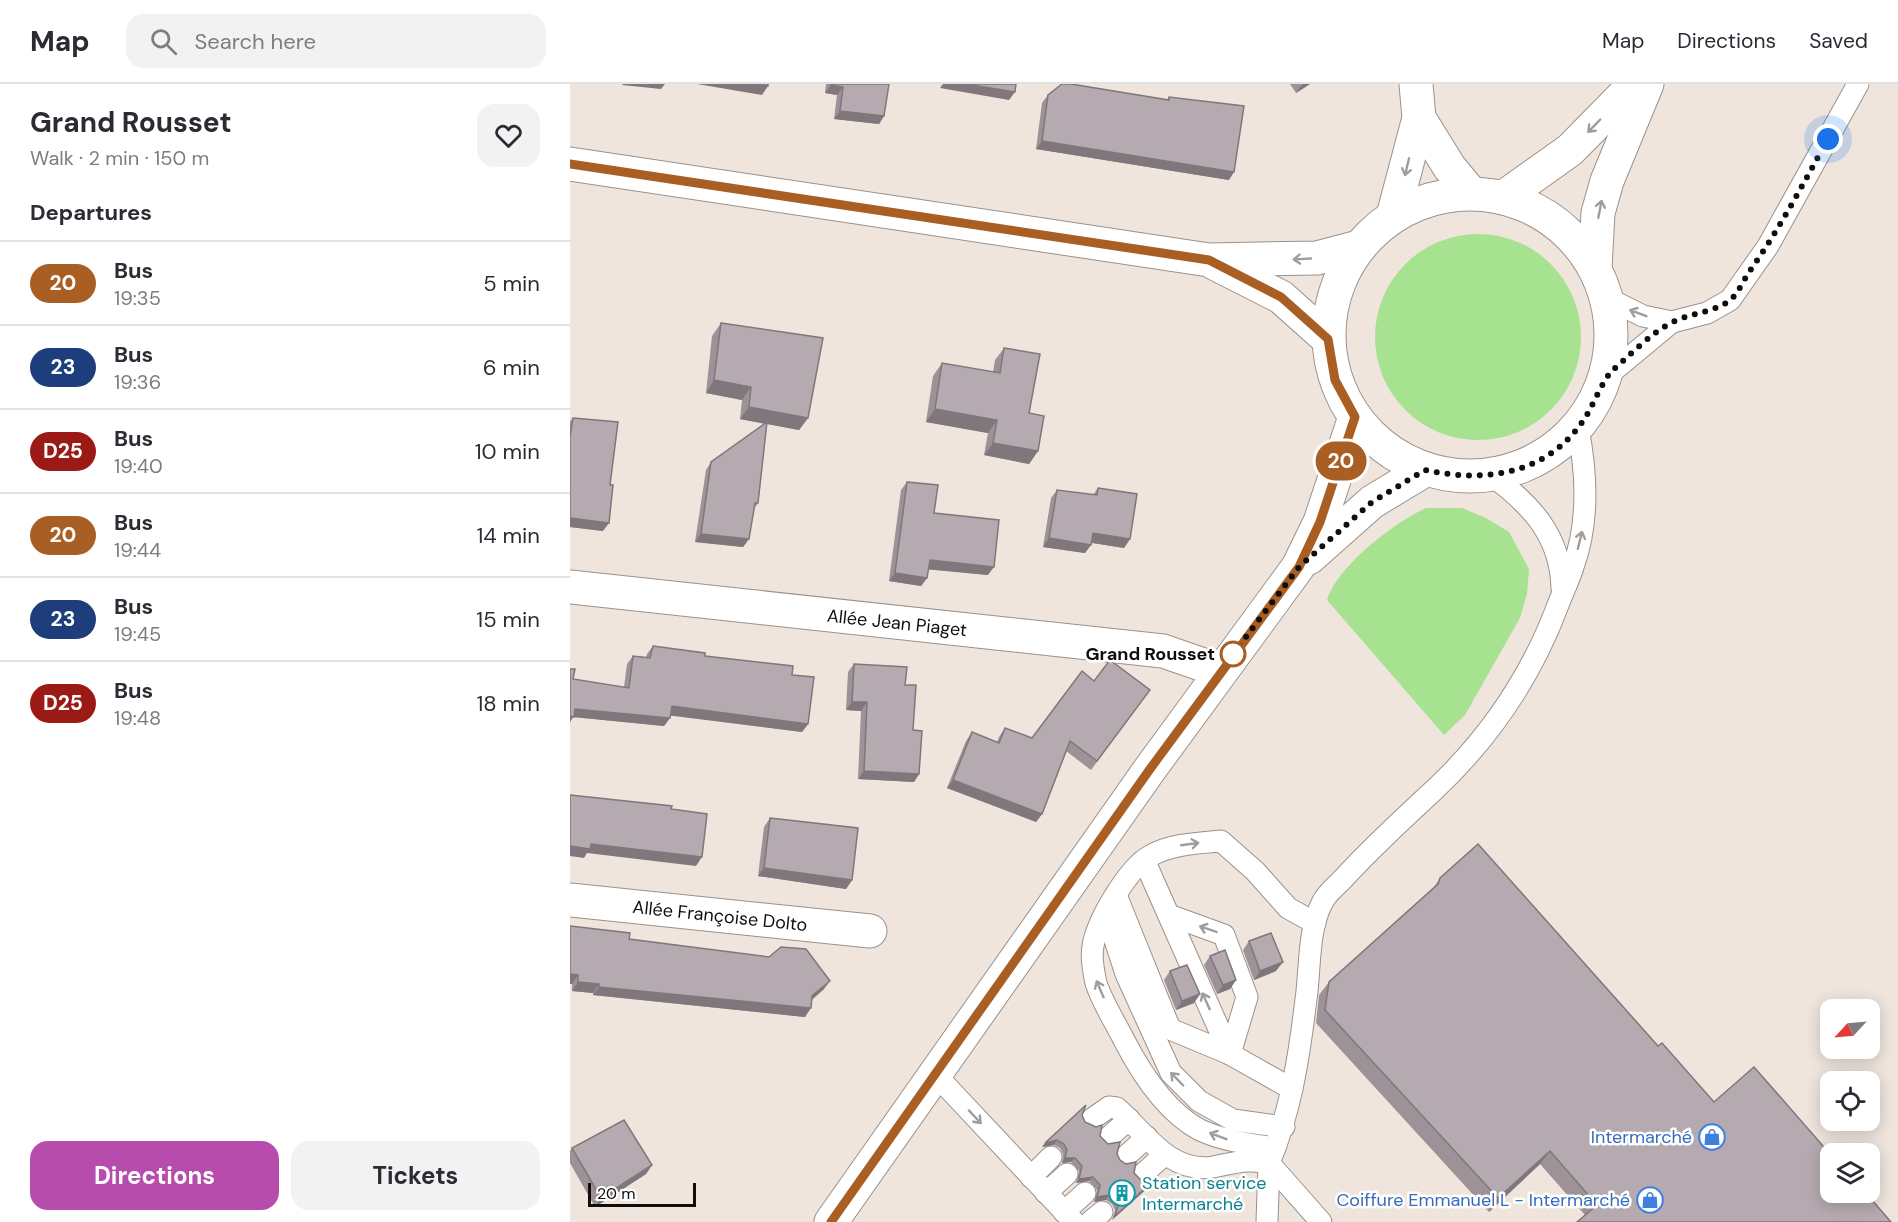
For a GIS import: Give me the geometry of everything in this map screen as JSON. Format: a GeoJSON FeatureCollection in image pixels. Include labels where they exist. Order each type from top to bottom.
{"type":"FeatureCollection","features":[{"type":"Feature","properties":{"kind":"main road"},"geometry":{"type":"LineString","coordinates":[[1504,197],[1570,150],[1635,84]]}},
{"type":"Feature","properties":{"kind":"main road"},"geometry":{"type":"LineString","coordinates":[[1595,268],[1598,213],[1607,181],[1647,84]]}},
{"type":"Feature","properties":{"kind":"main road"},"geometry":{"type":"LineString","coordinates":[[1415,94],[1450,168],[1471,193]]}},
{"type":"Feature","properties":{"kind":"main road"},"geometry":{"type":"LineString","coordinates":[[1393,216],[1415,94]]}},
{"type":"Feature","properties":{"kind":"main road"},"geometry":{"type":"LineString","coordinates":[[570,164],[1209,260],[1317,258],[1359,247]]}},
{"type":"Feature","properties":{"kind":"main road"},"geometry":{"type":"LineString","coordinates":[[1471,193],[1504,197],[1540,212],[1548,218],[1571,236],[1595,268],[1607,298],[1612,337],[1607,376],[1595,404],[1578,429],[1553,451],[1524,467],[1492,476],[1458,477],[1425,470],[1385,449],[1355,417],[1335,380],[1328,339],[1331,306],[1342,275],[1359,247],[1393,216],[1431,199],[1471,193]]}},
{"type":"Feature","properties":{"kind":"main road"},"geometry":{"type":"LineString","coordinates":[[1209,260],[1281,297],[1328,339]]}},
{"type":"Feature","properties":{"kind":"main road"},"geometry":{"type":"LineString","coordinates":[[1299,567],[1320,522],[1355,417]]}},
{"type":"Feature","properties":{"kind":"main road"},"geometry":{"type":"LineString","coordinates":[[831,1222],[1221,671],[1299,567],[1372,502],[1425,470]]}},
{"type":"Feature","properties":{"kind":"main road","name":"Allée Jean Piaget"},"geometry":{"type":"LineString","coordinates":[[570,587],[1163,651],[1221,671]]}},
{"type":"Feature","properties":{"kind":"main road","name":"Allée Françoise Dolto"},"geometry":{"type":"LineString","coordinates":[[570,900],[870,931]]}},
{"type":"Feature","properties":{"kind":"lane"},"geometry":{"type":"LineString","coordinates":[[1607,376],[1672,322],[1707,313],[1730,300],[1768,246],[1858,84]]}},
{"type":"Feature","properties":{"kind":"lane"},"geometry":{"type":"LineString","coordinates":[[1607,298],[1643,316],[1672,322]]}},
{"type":"Feature","properties":{"kind":"lane"},"geometry":{"type":"LineString","coordinates":[[1267,1222],[1272,1156],[1284,1127],[1292,1089],[1301,1041],[1315,923],[1322,901],[1369,851],[1466,759],[1499,719],[1528,674],[1574,567],[1583,530],[1585,485],[1578,429]]}},
{"type":"Feature","properties":{"kind":"lane"},"geometry":{"type":"LineString","coordinates":[[1492,476],[1519,496],[1553,544],[1559,557],[1562,595]]}},
{"type":"Feature","properties":{"kind":"lane"},"geometry":{"type":"LineString","coordinates":[[1315,923],[1288,908],[1255,871],[1221,841],[1186,844],[1148,856],[1145,862],[1130,875],[1113,898],[1092,947],[1096,982],[1138,1069],[1167,1103],[1199,1129],[1272,1156],[1321,1222]]}},
{"type":"Feature","properties":{"kind":"lane"},"geometry":{"type":"LineString","coordinates":[[1145,862],[1230,1054]]}},
{"type":"Feature","properties":{"kind":"lane"},"geometry":{"type":"LineString","coordinates":[[1113,898],[1170,1029],[1230,1054],[1292,1089]]}},
{"type":"Feature","properties":{"kind":"lane"},"geometry":{"type":"LineString","coordinates":[[1113,898],[1113,934],[1126,974],[1171,1073],[1199,1101],[1233,1120],[1284,1127]]}},
{"type":"Feature","properties":{"kind":"lane"},"geometry":{"type":"LineString","coordinates":[[1169,915],[1224,935],[1247,997],[1230,1054]]}},
{"type":"Feature","properties":{"kind":"lane"},"geometry":{"type":"LineString","coordinates":[[936,1074],[1069,1217],[1084,1193]]}},
{"type":"Feature","properties":{"kind":"lane"},"geometry":{"type":"LineString","coordinates":[[1092,1119],[1109,1107],[1118,1108],[1164,1155],[1180,1163],[1200,1167],[1272,1156]]}},
{"type":"Feature","properties":{"kind":"lane"},"geometry":{"type":"LineString","coordinates":[[1109,1137],[1129,1119]]}},
{"type":"Feature","properties":{"kind":"lane"},"geometry":{"type":"LineString","coordinates":[[1126,1156],[1147,1137]]}},
{"type":"Feature","properties":{"kind":"lane"},"geometry":{"type":"LineString","coordinates":[[1143,1174],[1164,1155]]}},
{"type":"Feature","properties":{"kind":"lane"},"geometry":{"type":"LineString","coordinates":[[1031,1177],[1052,1157]]}},
{"type":"Feature","properties":{"kind":"lane"},"geometry":{"type":"LineString","coordinates":[[1046,1193],[1067,1174]]}},
{"type":"Feature","properties":{"kind":"green space"},"geometry":{"type":"Polygon","coordinates":[[[1468,234],[1488,234],[1508,238],[1527,246],[1544,257],[1558,271],[1577,307],[1581,337],[1577,367],[1569,386],[1558,403],[1544,417],[1508,436],[1488,440],[1468,440],[1448,436],[1429,428],[1412,417],[1398,403],[1379,367],[1375,347],[1375,327],[1379,307],[1387,288],[1398,271],[1412,257],[1448,238],[1468,234]]]}},
{"type":"Feature","properties":{"kind":"green space"},"geometry":{"type":"Polygon","coordinates":[[[1426,508],[1462,508],[1486,518],[1509,532],[1529,569],[1527,594],[1520,618],[1465,715],[1444,735],[1327,600],[1342,573],[1369,546],[1426,508]]]}},
{"type":"Feature","properties":{"kind":"building"},"geometry":{"type":"Polygon","coordinates":[[[831,84],[889,84],[884,116],[840,111],[843,87],[831,84]]]}},
{"type":"Feature","properties":{"kind":"building"},"geometry":{"type":"Polygon","coordinates":[[[966,84],[1016,84],[1015,92],[966,84]]]}},
{"type":"Feature","properties":{"kind":"building"},"geometry":{"type":"Polygon","coordinates":[[[1062,84],[1169,100],[1169,97],[1244,106],[1234,172],[1042,141],[1048,95],[1062,84]]]}},
{"type":"Feature","properties":{"kind":"building"},"geometry":{"type":"Polygon","coordinates":[[[721,323],[823,338],[808,418],[749,407],[751,387],[714,380],[721,323]]]}},
{"type":"Feature","properties":{"kind":"building"},"geometry":{"type":"Polygon","coordinates":[[[1004,348],[1040,354],[1029,413],[1044,416],[1038,451],[993,443],[997,420],[935,409],[942,363],[1000,373],[1004,348]]]}},
{"type":"Feature","properties":{"kind":"building"},"geometry":{"type":"Polygon","coordinates":[[[573,418],[618,422],[610,485],[613,485],[609,523],[570,518],[570,437],[573,418]]]}},
{"type":"Feature","properties":{"kind":"building"},"geometry":{"type":"Polygon","coordinates":[[[767,422],[758,503],[755,503],[749,539],[701,534],[711,462],[767,422]]]}},
{"type":"Feature","properties":{"kind":"building"},"geometry":{"type":"Polygon","coordinates":[[[907,482],[938,485],[934,513],[999,520],[994,567],[930,560],[927,578],[895,573],[907,482]]]}},
{"type":"Feature","properties":{"kind":"building"},"geometry":{"type":"Polygon","coordinates":[[[1098,488],[1137,494],[1130,539],[1093,533],[1091,545],[1049,538],[1057,490],[1097,495],[1098,488]]]}},
{"type":"Feature","properties":{"kind":"building"},"geometry":{"type":"Polygon","coordinates":[[[653,646],[705,653],[705,656],[793,666],[792,675],[814,677],[808,724],[672,706],[670,718],[575,709],[574,717],[570,716],[570,669],[575,669],[573,679],[629,688],[633,656],[650,658],[653,646]]]}},
{"type":"Feature","properties":{"kind":"building"},"geometry":{"type":"Polygon","coordinates":[[[1110,660],[1150,690],[1097,761],[1070,741],[1042,814],[953,780],[972,732],[999,743],[1005,728],[1032,738],[1082,671],[1094,681],[1110,660]]]}},
{"type":"Feature","properties":{"kind":"building"},"geometry":{"type":"Polygon","coordinates":[[[854,664],[907,667],[905,685],[916,685],[913,730],[922,731],[919,774],[864,771],[867,702],[852,702],[854,664]]]}},
{"type":"Feature","properties":{"kind":"building"},"geometry":{"type":"Polygon","coordinates":[[[570,795],[672,806],[671,809],[707,814],[702,857],[591,844],[590,849],[570,846],[570,795]]]}},
{"type":"Feature","properties":{"kind":"building"},"geometry":{"type":"Polygon","coordinates":[[[770,818],[858,828],[852,880],[764,868],[770,818]]]}},
{"type":"Feature","properties":{"kind":"building"},"geometry":{"type":"Polygon","coordinates":[[[1478,844],[1658,1046],[1662,1043],[1714,1102],[1754,1067],[1820,1143],[1820,1203],[1875,1203],[1891,1222],[1577,1222],[1597,1205],[1550,1151],[1498,1198],[1325,1010],[1329,982],[1438,884],[1440,878],[1478,844]]]}},
{"type":"Feature","properties":{"kind":"building"},"geometry":{"type":"Polygon","coordinates":[[[570,926],[630,933],[629,939],[769,957],[781,947],[806,949],[830,981],[812,996],[811,1008],[599,987],[599,984],[578,982],[578,975],[570,974],[570,926]]]}},
{"type":"Feature","properties":{"kind":"building"},"geometry":{"type":"Polygon","coordinates":[[[1271,933],[1283,962],[1260,971],[1249,941],[1271,933]]]}},
{"type":"Feature","properties":{"kind":"building"},"geometry":{"type":"Polygon","coordinates":[[[1225,950],[1236,980],[1223,985],[1210,956],[1225,950]]]}},
{"type":"Feature","properties":{"kind":"building"},"geometry":{"type":"Polygon","coordinates":[[[1187,965],[1200,994],[1182,1001],[1170,971],[1187,965]]]}},
{"type":"Feature","properties":{"kind":"building"},"geometry":{"type":"Polygon","coordinates":[[[1086,1105],[1082,1115],[1085,1122],[1096,1127],[1102,1125],[1100,1136],[1108,1144],[1120,1142],[1117,1154],[1120,1160],[1126,1164],[1136,1162],[1134,1173],[1142,1181],[1155,1179],[1115,1216],[1118,1206],[1115,1200],[1109,1195],[1097,1197],[1100,1185],[1093,1177],[1079,1179],[1082,1166],[1075,1158],[1065,1158],[1067,1150],[1064,1144],[1057,1140],[1045,1143],[1086,1105]]]}},
{"type":"Feature","properties":{"kind":"building"},"geometry":{"type":"Polygon","coordinates":[[[624,1120],[652,1165],[601,1198],[572,1148],[624,1120]]]}},
{"type":"Feature","properties":{"kind":"bus line","name":"20"},"geometry":{"type":"LineString","coordinates":[[570,164],[1209,260],[1281,297],[1328,339],[1335,380],[1355,417],[1320,522],[1299,567],[1150,769],[831,1222]]}},
{"type":"Feature","properties":{"kind":"place","name":"Grand Rousset"},"geometry":{"type":"Point","coordinates":[1233,654]}},
{"type":"Feature","properties":{"kind":"place","name":"Intermarché"},"geometry":{"type":"Point","coordinates":[1712,1137]}},
{"type":"Feature","properties":{"kind":"place","name":"Station service Intermarché"},"geometry":{"type":"Point","coordinates":[1122,1193]}},
{"type":"Feature","properties":{"kind":"place","name":"Coiffure Emmanuel L - Intermarché"},"geometry":{"type":"Point","coordinates":[1650,1200]}},
{"type":"Feature","properties":{"kind":"route"},"geometry":{"type":"LineString","coordinates":[[1233,654],[1299,567],[1372,502],[1425,470],[1458,477],[1492,476],[1524,467],[1553,451],[1578,429],[1595,404],[1607,376],[1633,353],[1672,322],[1707,313],[1730,300],[1768,246],[1828,139]]}}]}
